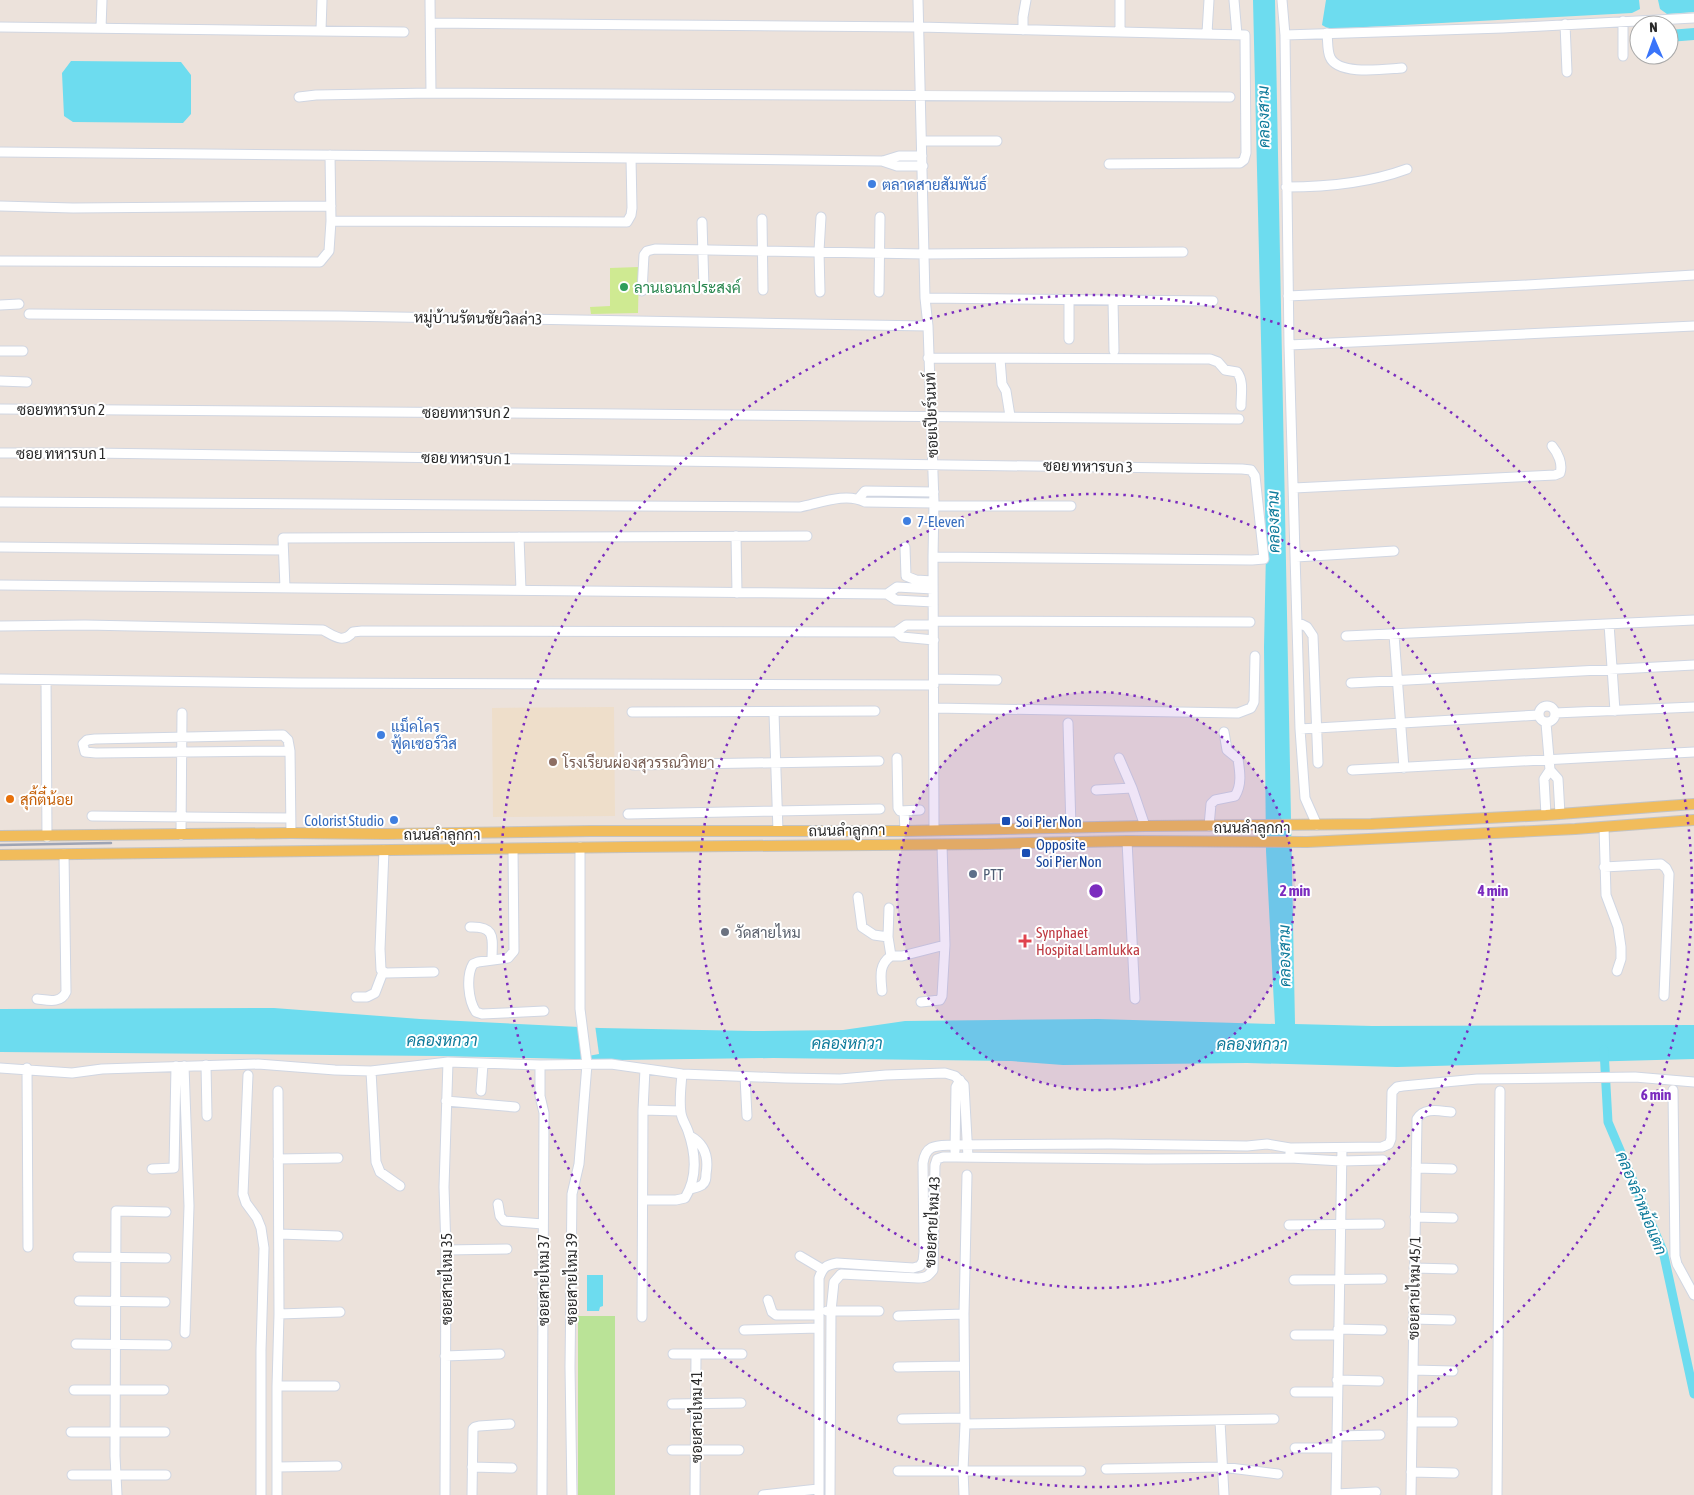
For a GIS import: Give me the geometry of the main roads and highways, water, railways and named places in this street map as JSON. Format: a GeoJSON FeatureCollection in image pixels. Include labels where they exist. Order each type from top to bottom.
{"type":"FeatureCollection","features":[{"type":"Feature","properties":{"kind":"main road","name":"ถนนลำลูกกา"},"geometry":{"type":"LineString","coordinates":[[0,836],[905,831],[1371,824],[1546,815],[1694,804]]}},
{"type":"Feature","properties":{"kind":"main road","name":"ถนนลำลูกกา"},"geometry":{"type":"LineString","coordinates":[[0,855],[580,847],[942,845],[1127,841],[1259,843],[1604,827],[1694,820]]}},
{"type":"Feature","properties":{"kind":"main road"},"geometry":{"type":"LineString","coordinates":[[728,832],[730,846]]}},
{"type":"Feature","properties":{"kind":"water"},"geometry":{"type":"Polygon","coordinates":[[[1253,0],[1275,0],[1295,1024],[1372,1026],[1694,1025],[1694,1059],[1397,1067],[1247,1063],[1063,1065],[1011,1061],[773,1058],[618,1060],[437,1056],[0,1052],[0,1009],[274,1008],[420,1019],[600,1028],[753,1031],[843,1030],[905,1021],[1098,1019],[1275,1024],[1266,851],[1264,647],[1266,551],[1253,0]]]}},
{"type":"Feature","properties":{"kind":"water"},"geometry":{"type":"Polygon","coordinates":[[[1326,0],[1639,0],[1640,9],[1632,13],[1329,29],[1322,25],[1326,0]]]}},
{"type":"Feature","properties":{"kind":"water"},"geometry":{"type":"Polygon","coordinates":[[[1658,0],[1694,0],[1694,12],[1667,14],[1660,9],[1658,0]]]}},
{"type":"Feature","properties":{"kind":"water"},"geometry":{"type":"Polygon","coordinates":[[[1694,28],[1694,40],[1679,41],[1679,29],[1694,28]]]}},
{"type":"Feature","properties":{"kind":"water"},"geometry":{"type":"Polygon","coordinates":[[[71,61],[181,62],[191,75],[191,114],[183,123],[73,122],[64,116],[62,73],[71,61]]]}},
{"type":"Feature","properties":{"kind":"water"},"geometry":{"type":"Polygon","coordinates":[[[587,1275],[603,1275],[603,1306],[600,1307],[599,1311],[587,1311],[587,1275]]]}},
{"type":"Feature","properties":{"kind":"waterway","name":"คลองลำหม้อแตก"},"geometry":{"type":"LineString","coordinates":[[1604,1050],[1608,1122],[1663,1251],[1694,1394]]}},
{"type":"Feature","properties":{"kind":"railway"},"geometry":{"type":"LineString","coordinates":[[0,845],[111,843]]}},
{"type":"Feature","properties":{"kind":"place","name":"ตลาดสายสัมพันธ์"},"geometry":{"type":"Point","coordinates":[872,184]}},
{"type":"Feature","properties":{"kind":"place","name":"ลานเอนกประสงค์"},"geometry":{"type":"Point","coordinates":[624,287]}},
{"type":"Feature","properties":{"kind":"place","name":"7-Eleven"},"geometry":{"type":"Point","coordinates":[907,521]}},
{"type":"Feature","properties":{"kind":"place","name":"แม็คโคร ฟู้ดเซอร์วิส"},"geometry":{"type":"Point","coordinates":[381,735]}},
{"type":"Feature","properties":{"kind":"place","name":"โรงเรียนผ่องสุวรรณวิทยา"},"geometry":{"type":"Point","coordinates":[553,762]}},
{"type":"Feature","properties":{"kind":"place","name":"สุกี้ตี๋น้อย"},"geometry":{"type":"Point","coordinates":[10,799]}},
{"type":"Feature","properties":{"kind":"place","name":"Colorist Studio"},"geometry":{"type":"Point","coordinates":[394,820]}},
{"type":"Feature","properties":{"kind":"place","name":"Soi Pier Non"},"geometry":{"type":"Point","coordinates":[1006,821]}},
{"type":"Feature","properties":{"kind":"place","name":"Opposite Soi Pier Non"},"geometry":{"type":"Point","coordinates":[1026,853]}},
{"type":"Feature","properties":{"kind":"place","name":"PTT"},"geometry":{"type":"Point","coordinates":[973,874]}},
{"type":"Feature","properties":{"kind":"place","name":"วัดสายไหม"},"geometry":{"type":"Point","coordinates":[725,932]}},
{"type":"Feature","properties":{"kind":"place","name":"Synphaet Hospital Lamlukka"},"geometry":{"type":"Point","coordinates":[1025,941]}},
{"type":"Feature","properties":{"kind":"water label","name":"คลองสาม"},"geometry":{"type":"Point","coordinates":[1263,117]}},
{"type":"Feature","properties":{"kind":"water label","name":"คลองสาม"},"geometry":{"type":"Point","coordinates":[1273,522]}},
{"type":"Feature","properties":{"kind":"water label","name":"คลองสาม"},"geometry":{"type":"Point","coordinates":[1284,956]}},
{"type":"Feature","properties":{"kind":"water label","name":"คลองหกวา"},"geometry":{"type":"Point","coordinates":[442,1040]}},
{"type":"Feature","properties":{"kind":"water label","name":"คลองหกวา"},"geometry":{"type":"Point","coordinates":[847,1043]}},
{"type":"Feature","properties":{"kind":"water label","name":"คลองหกวา"},"geometry":{"type":"Point","coordinates":[1252,1044]}}]}
